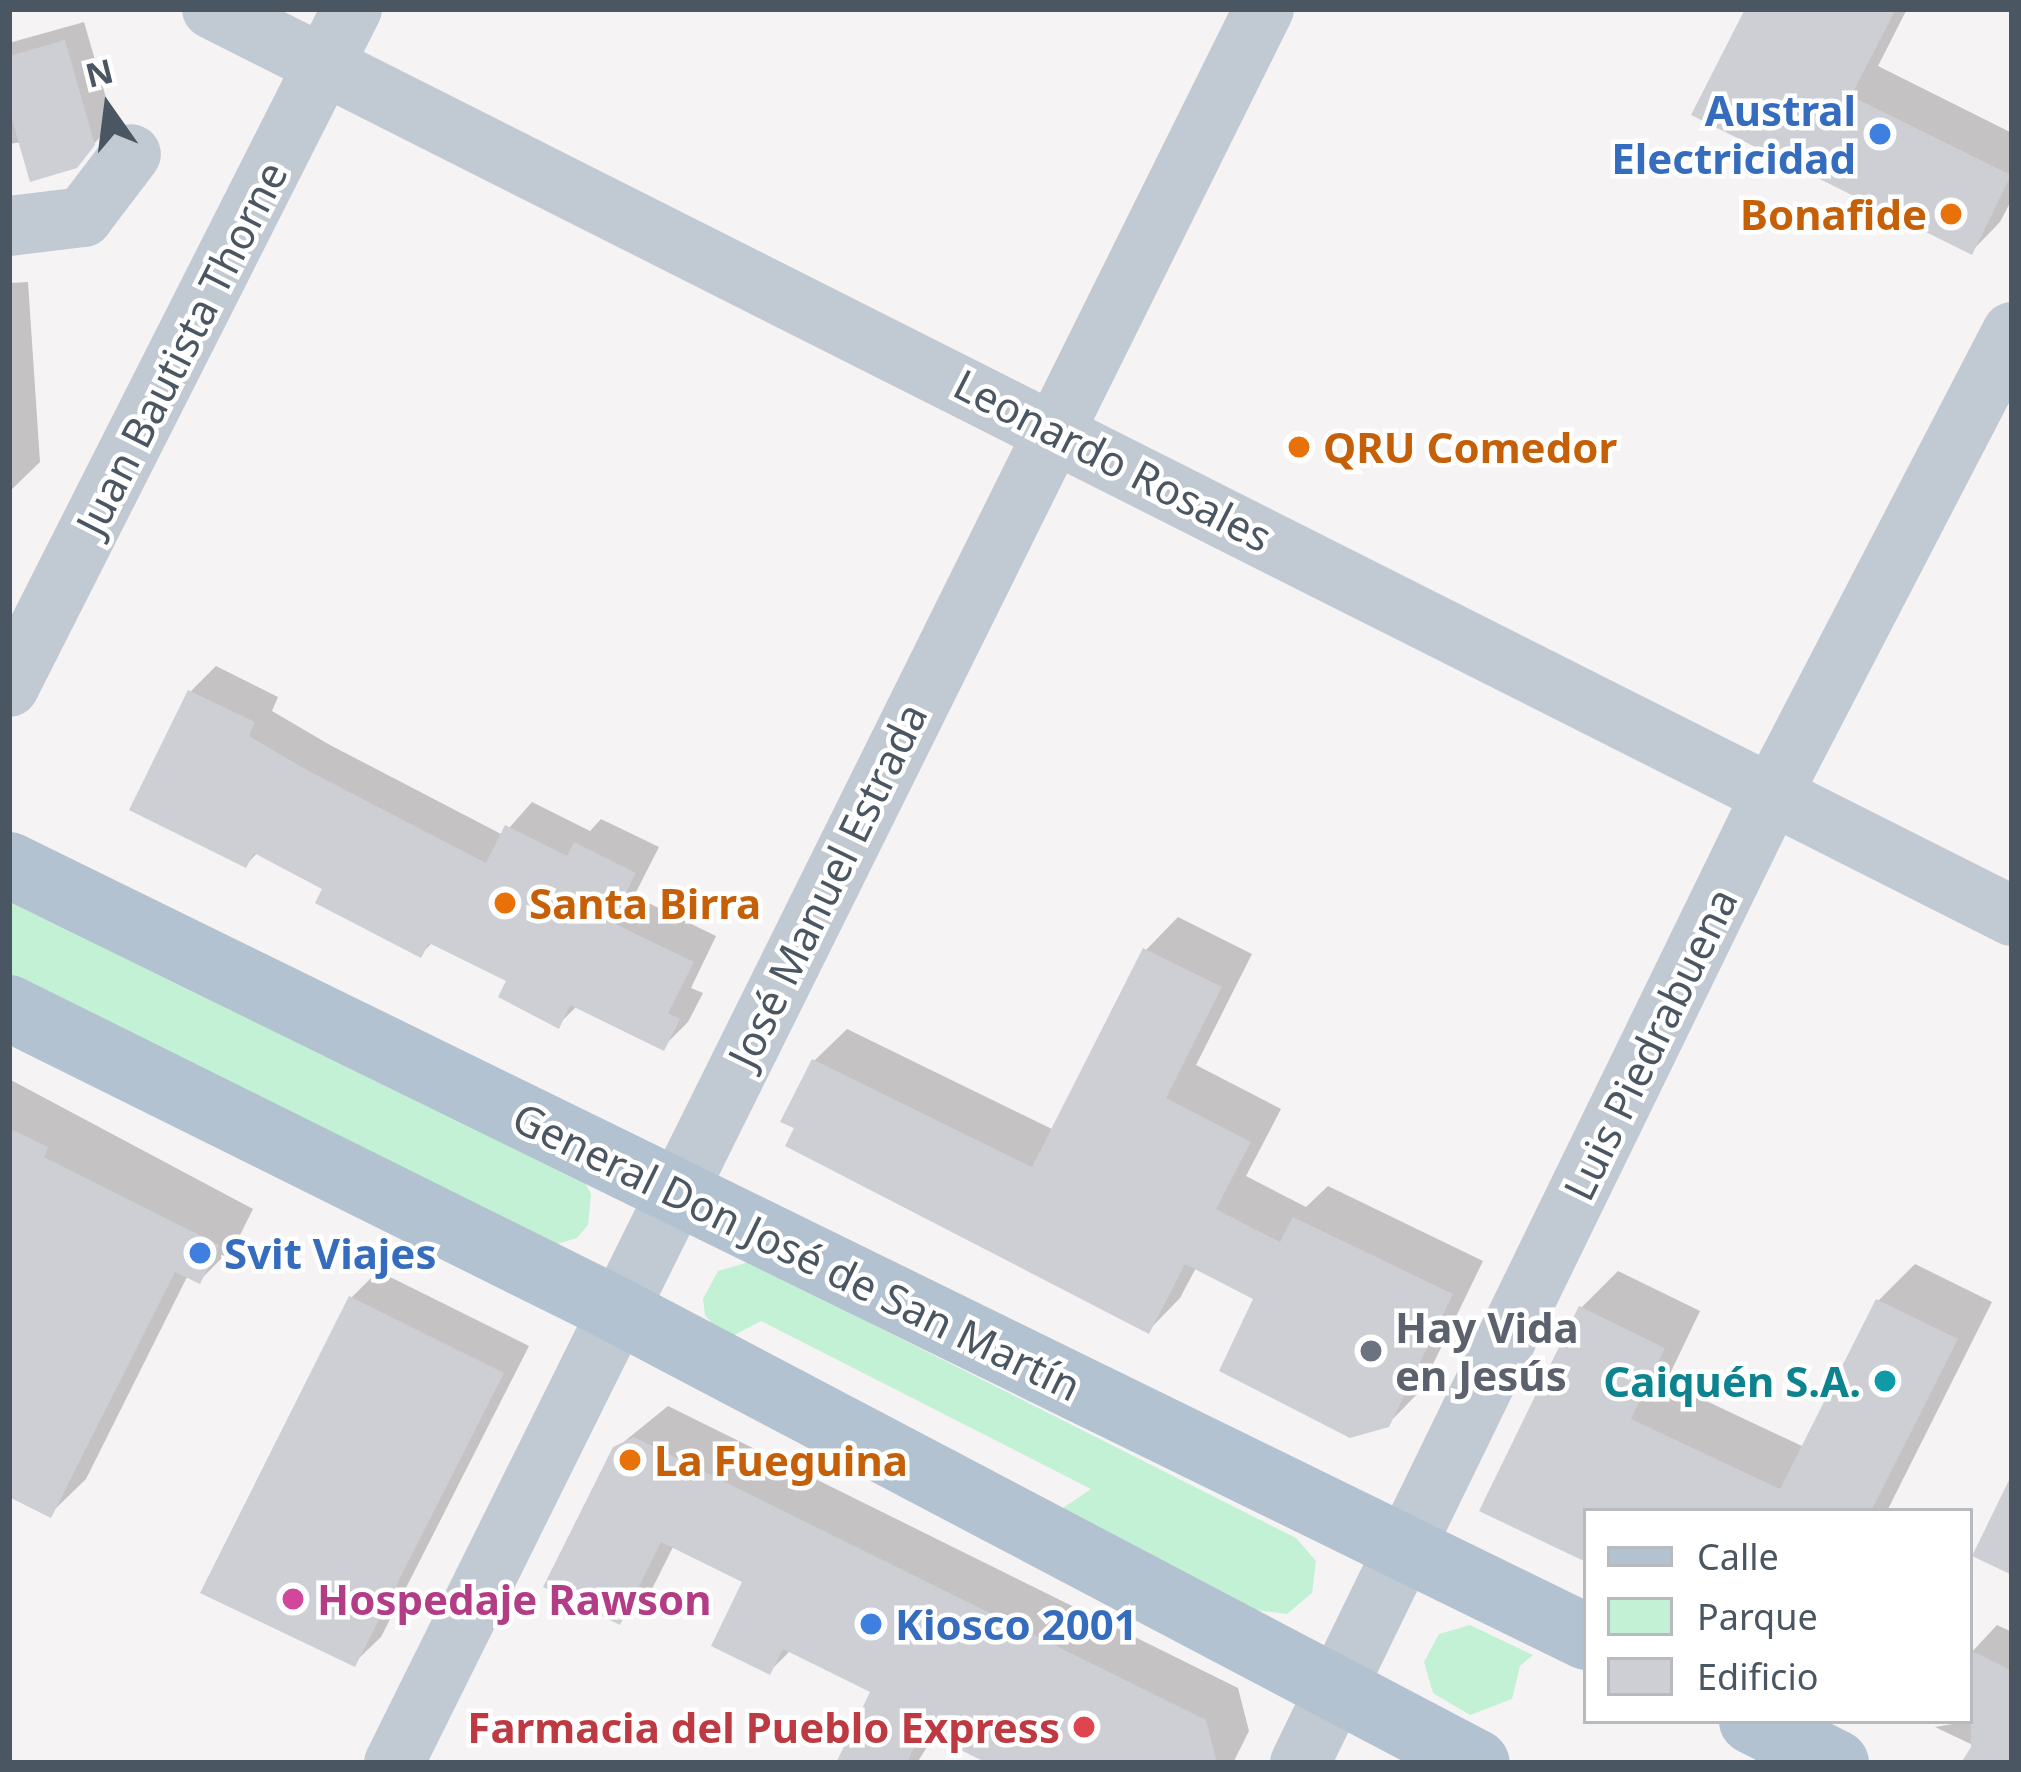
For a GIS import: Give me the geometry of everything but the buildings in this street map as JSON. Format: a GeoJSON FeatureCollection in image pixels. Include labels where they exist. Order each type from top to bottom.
{"type":"FeatureCollection","features":[{"type":"Feature","properties":{"kind":"main road","name":"General Don José de San Martín"},"geometry":{"type":"LineString","coordinates":[[9,865],[1583,1636]]}},
{"type":"Feature","properties":{"kind":"main road"},"geometry":{"type":"LineString","coordinates":[[9,1008],[613,1308],[1336,1694],[1477,1763]]}},
{"type":"Feature","properties":{"kind":"main road"},"geometry":{"type":"LineString","coordinates":[[1758,1724],[1836,1763]]}},
{"type":"Feature","properties":{"kind":"street","name":"Leonardo Rosales"},"geometry":{"type":"LineString","coordinates":[[212,9],[1054,429],[1770,798],[2012,916]]}},
{"type":"Feature","properties":{"kind":"street","name":"Juan Bautista Thorne"},"geometry":{"type":"LineString","coordinates":[[9,687],[352,9]]}},
{"type":"Feature","properties":{"kind":"street","name":"José Manuel Estrada"},"geometry":{"type":"LineString","coordinates":[[394,1763],[613,1308],[1264,9]]}},
{"type":"Feature","properties":{"kind":"street"},"geometry":{"type":"LineString","coordinates":[[9,226],[83,218],[131,154]]}},
{"type":"Feature","properties":{"kind":"street","name":"Luis Piedrabuena"},"geometry":{"type":"LineString","coordinates":[[1300,1763],[1770,798],[2012,332]]}},
{"type":"Feature","properties":{"kind":"green space"},"geometry":{"type":"Polygon","coordinates":[[[9,895],[583,1179],[591,1194],[588,1225],[577,1238],[547,1247],[9,981],[9,895]]]}},
{"type":"Feature","properties":{"kind":"green space"},"geometry":{"type":"Polygon","coordinates":[[[749,1262],[1296,1538],[1316,1561],[1312,1593],[1287,1614],[1256,1610],[1060,1510],[1091,1489],[761,1321],[725,1340],[705,1315],[703,1299],[718,1271],[749,1262]]]}},
{"type":"Feature","properties":{"kind":"green space"},"geometry":{"type":"Polygon","coordinates":[[[1470,1625],[1533,1655],[1520,1666],[1512,1699],[1470,1715],[1433,1693],[1424,1662],[1439,1634],[1470,1625]]]}},
{"type":"Feature","properties":{"kind":"place","name":"Austral Electricidad"},"geometry":{"type":"Point","coordinates":[1880,134]}},
{"type":"Feature","properties":{"kind":"place","name":"Bonafide"},"geometry":{"type":"Point","coordinates":[1951,214]}},
{"type":"Feature","properties":{"kind":"place","name":"QRU Comedor"},"geometry":{"type":"Point","coordinates":[1299,447]}},
{"type":"Feature","properties":{"kind":"place","name":"Santa Birra"},"geometry":{"type":"Point","coordinates":[505,903]}},
{"type":"Feature","properties":{"kind":"place","name":"Svit Viajes"},"geometry":{"type":"Point","coordinates":[200,1253]}},
{"type":"Feature","properties":{"kind":"place","name":"Hay Vida en Jesús"},"geometry":{"type":"Point","coordinates":[1371,1351]}},
{"type":"Feature","properties":{"kind":"place","name":"Caiquén S.A."},"geometry":{"type":"Point","coordinates":[1885,1381]}},
{"type":"Feature","properties":{"kind":"place","name":"La Fueguina"},"geometry":{"type":"Point","coordinates":[630,1460]}},
{"type":"Feature","properties":{"kind":"place","name":"Hospedaje Rawson"},"geometry":{"type":"Point","coordinates":[293,1599]}},
{"type":"Feature","properties":{"kind":"place","name":"Kiosco 2001"},"geometry":{"type":"Point","coordinates":[871,1624]}},
{"type":"Feature","properties":{"kind":"place","name":"Farmacia del Pueblo Express"},"geometry":{"type":"Point","coordinates":[1084,1727]}}]}
